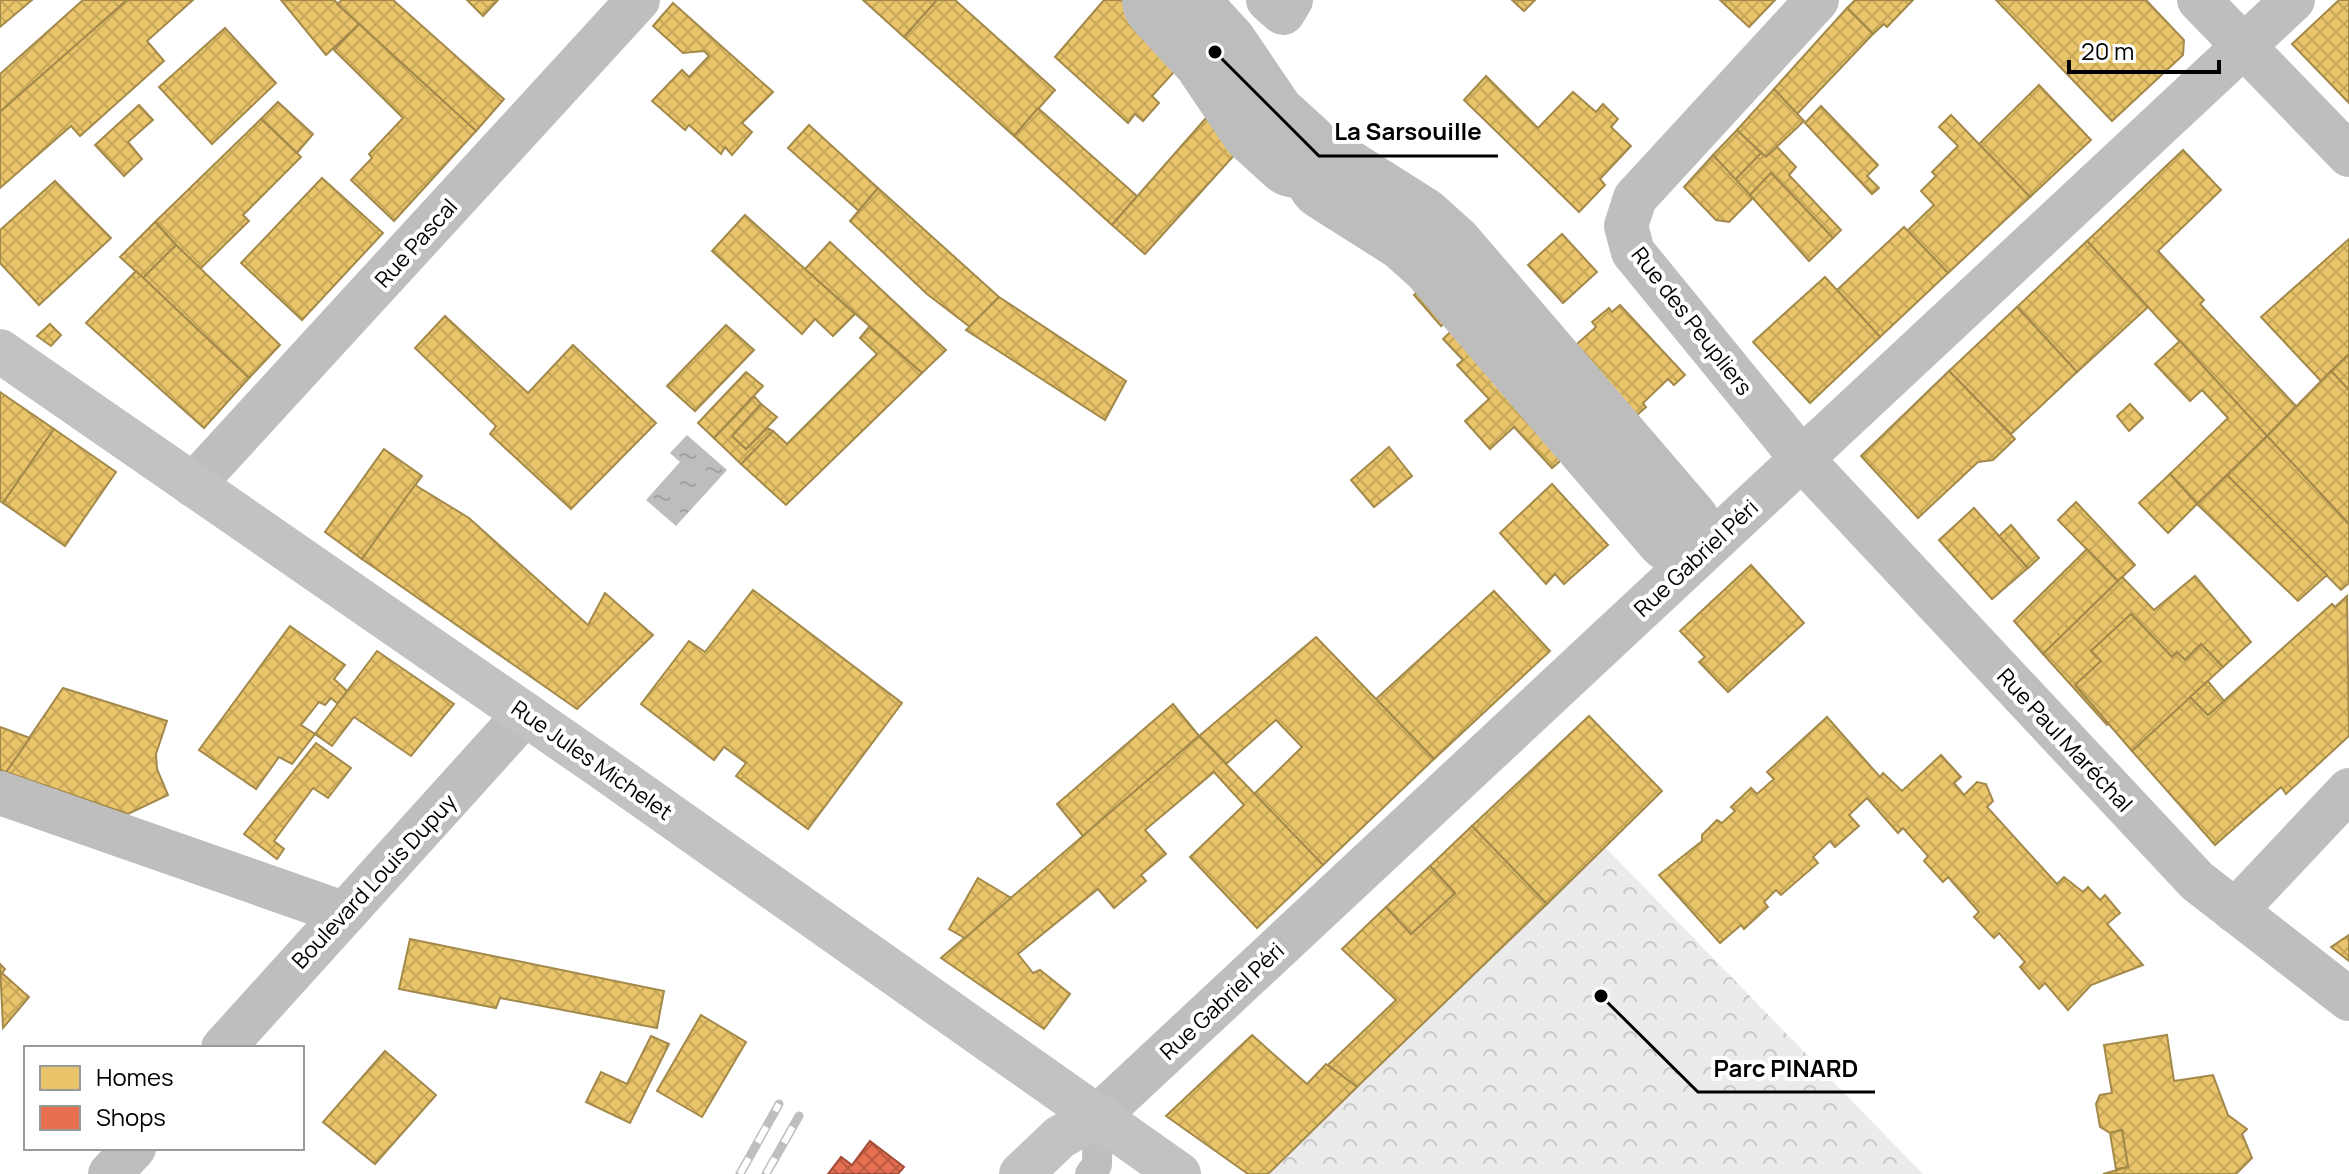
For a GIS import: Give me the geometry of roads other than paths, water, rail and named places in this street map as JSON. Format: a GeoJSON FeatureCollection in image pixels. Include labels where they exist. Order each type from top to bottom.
{"type":"FeatureCollection","features":[{"type":"Feature","properties":{"kind":"main road","name":"Rue Jules Michelet"},"geometry":{"type":"LineString","coordinates":[[0,351],[525,714],[1179,1174]]}},
{"type":"Feature","properties":{"kind":"main road"},"geometry":{"type":"LineString","coordinates":[[1021,1174],[1060,1137],[1098,1116]]}},
{"type":"Feature","properties":{"kind":"street","name":"Rue Pascal"},"geometry":{"type":"LineString","coordinates":[[193,485],[638,0]]}},
{"type":"Feature","properties":{"kind":"street"},"geometry":{"type":"LineString","coordinates":[[1268,0],[1283,13],[1291,0]]}},
{"type":"Feature","properties":{"kind":"street","name":"Rue des Peupliers"},"geometry":{"type":"LineString","coordinates":[[1802,459],[1633,252],[1626,226],[1635,198],[1817,0]]}},
{"type":"Feature","properties":{"kind":"street"},"geometry":{"type":"LineString","coordinates":[[2199,0],[2349,155]]}},
{"type":"Feature","properties":{"kind":"street","name":"Rue Gabriel Péri"},"geometry":{"type":"LineString","coordinates":[[1098,1116],[2293,0]]}},
{"type":"Feature","properties":{"kind":"street","name":"Rue Paul Maréchal"},"geometry":{"type":"LineString","coordinates":[[1802,459],[2197,881],[2349,999]]}},
{"type":"Feature","properties":{"kind":"street","name":"Boulevard Louis Dupuy"},"geometry":{"type":"LineString","coordinates":[[225,1046],[525,714]]}},
{"type":"Feature","properties":{"kind":"street"},"geometry":{"type":"LineString","coordinates":[[2235,911],[2349,790]]}},
{"type":"Feature","properties":{"kind":"street"},"geometry":{"type":"LineString","coordinates":[[0,793],[343,913]]}},
{"type":"Feature","properties":{"kind":"street"},"geometry":{"type":"LineString","coordinates":[[110,1174],[132,1150]]}},
{"type":"Feature","properties":{"kind":"lane"},"geometry":{"type":"LineString","coordinates":[[1098,1116],[1099,1171]]}},
{"type":"Feature","properties":{"kind":"water"},"geometry":{"type":"Polygon","coordinates":[[[687,435],[727,470],[676,526],[646,500],[680,462],[670,453],[687,435]]]}},
{"type":"Feature","properties":{"kind":"waterway"},"geometry":{"type":"LineString","coordinates":[[1167,0],[1215,52],[1263,123],[1296,153]]}},
{"type":"Feature","properties":{"kind":"waterway"},"geometry":{"type":"LineString","coordinates":[[1331,177],[1413,229],[1442,255],[1677,529]]}},
{"type":"Feature","properties":{"kind":"railway"},"geometry":{"type":"LineString","coordinates":[[740,1174],[779,1104]]}},
{"type":"Feature","properties":{"kind":"railway"},"geometry":{"type":"LineString","coordinates":[[766,1174],[799,1116]]}},
{"type":"Feature","properties":{"kind":"place","name":"La Sarsouille"},"geometry":{"type":"Point","coordinates":[1215,52]}},
{"type":"Feature","properties":{"kind":"place","name":"Parc PINARD"},"geometry":{"type":"Point","coordinates":[1601,996]}}]}
